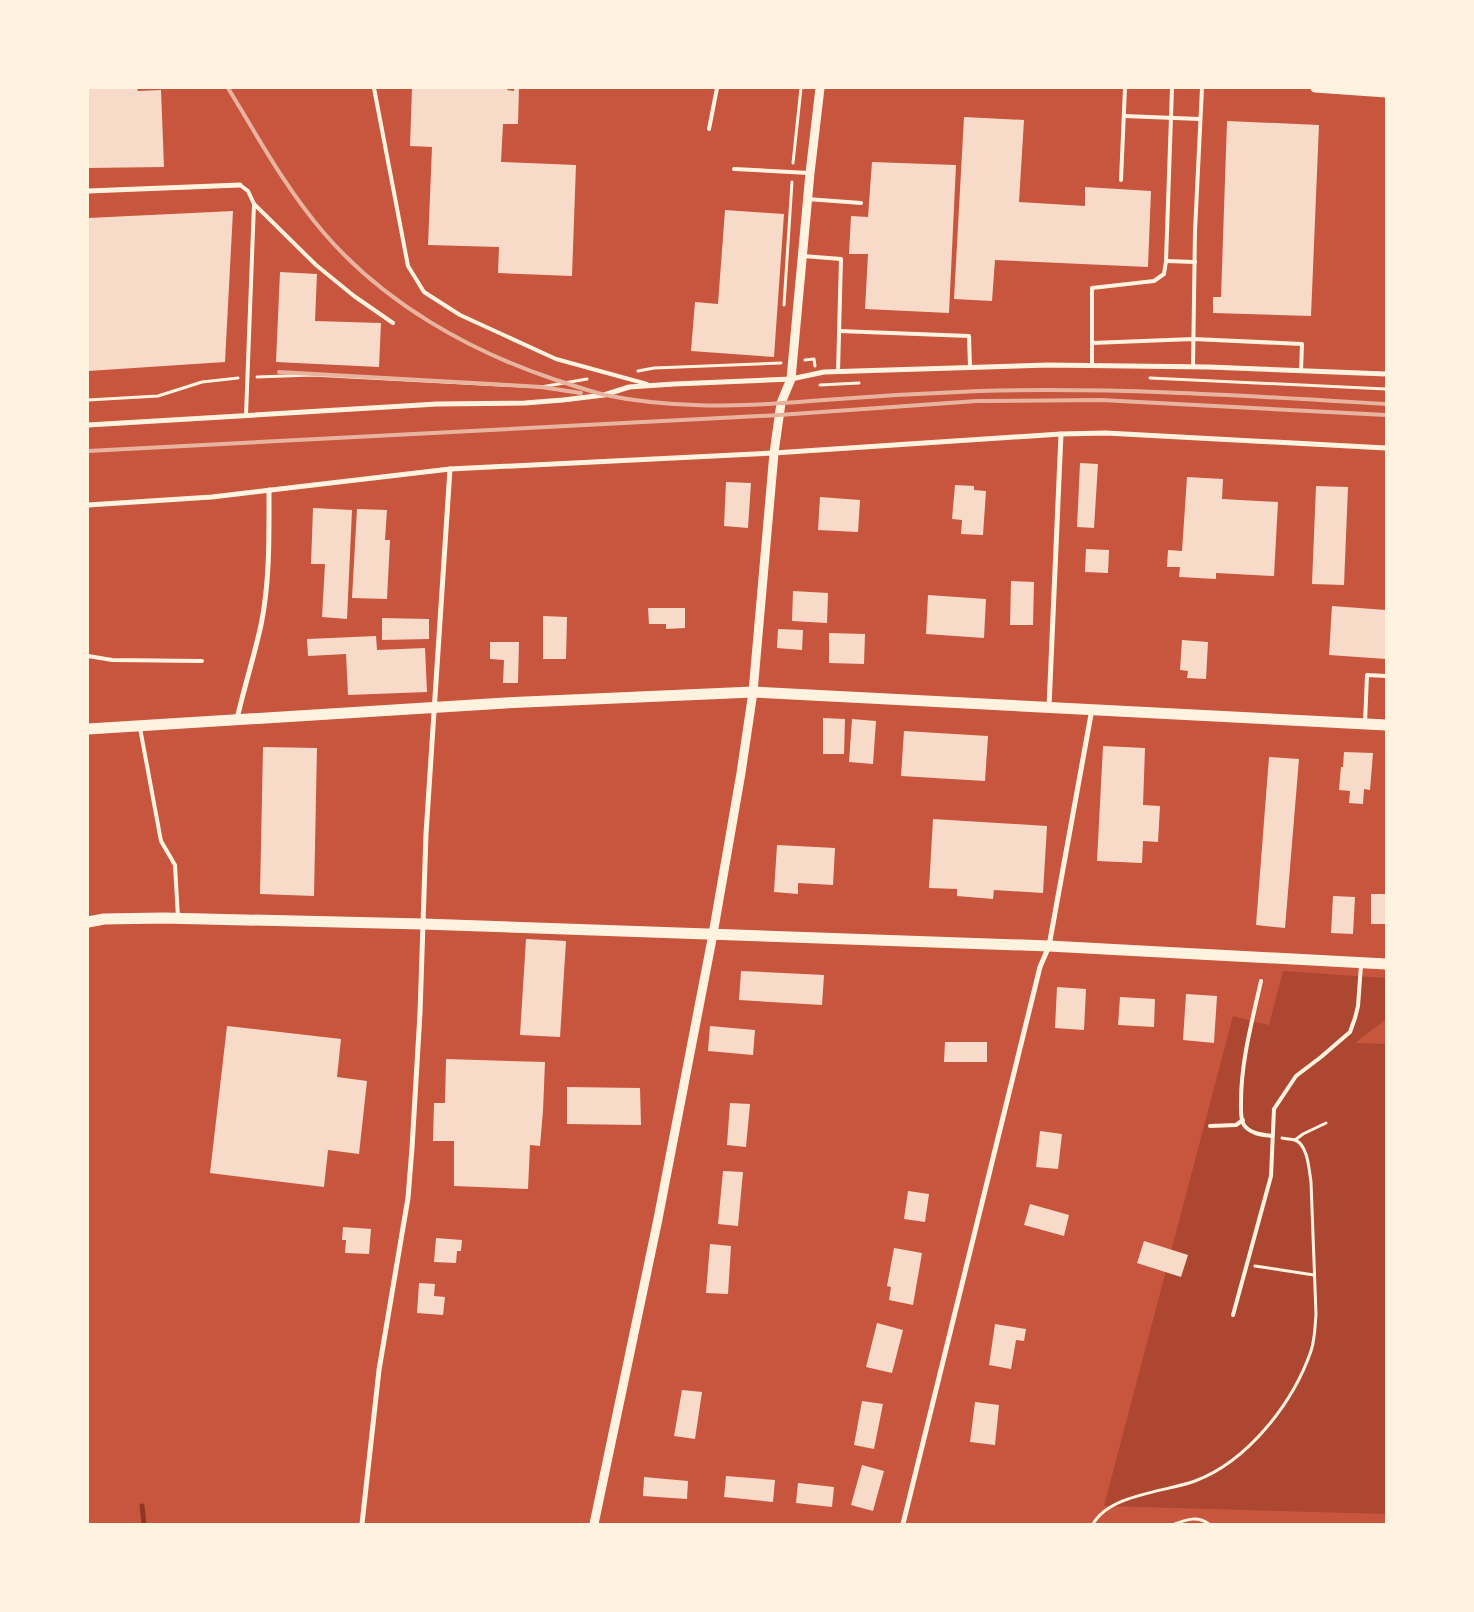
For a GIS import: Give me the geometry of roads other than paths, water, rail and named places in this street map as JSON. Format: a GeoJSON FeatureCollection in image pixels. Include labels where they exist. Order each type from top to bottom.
{"type":"FeatureCollection","features":[{"type":"Feature","properties":{"kind":"main road"},"geometry":{"type":"LineString","coordinates":[[88,729],[435,707],[753,692],[1386,725]]}},
{"type":"Feature","properties":{"kind":"main road"},"geometry":{"type":"LineString","coordinates":[[88,922],[104,919],[178,918],[423,924],[1049,946],[1386,964]]}},
{"type":"Feature","properties":{"kind":"street"},"geometry":{"type":"LineString","coordinates":[[594,1524],[658,1219],[714,934],[741,773],[753,692],[774,453],[781,403],[792,379],[807,199],[820,88]]}},
{"type":"Feature","properties":{"kind":"street"},"geometry":{"type":"LineString","coordinates":[[1315,88],[1386,92]]}},
{"type":"Feature","properties":{"kind":"street"},"geometry":{"type":"LineString","coordinates":[[88,191],[240,185]]}},
{"type":"Feature","properties":{"kind":"street"},"geometry":{"type":"LineString","coordinates":[[88,425],[437,404],[554,401],[604,395],[630,387],[792,379],[824,372],[1048,365],[1193,367],[1386,374]]}},
{"type":"Feature","properties":{"kind":"street"},"geometry":{"type":"LineString","coordinates":[[88,505],[212,497],[294,486],[450,470],[774,453],[1061,434],[1106,433],[1386,448]]}},
{"type":"Feature","properties":{"kind":"street"},"geometry":{"type":"LineString","coordinates":[[1049,707],[1061,434]]}},
{"type":"Feature","properties":{"kind":"street"},"geometry":{"type":"LineString","coordinates":[[362,1524],[379,1370],[408,1198],[420,1013],[426,834],[450,470]]}},
{"type":"Feature","properties":{"kind":"street"},"geometry":{"type":"LineString","coordinates":[[237,720],[261,625],[265,600],[269,490]]}},
{"type":"Feature","properties":{"kind":"street"},"geometry":{"type":"LineString","coordinates":[[903,1524],[1040,967],[1049,946],[1092,709]]}},
{"type":"Feature","properties":{"kind":"lane"},"geometry":{"type":"LineString","coordinates":[[374,88],[408,266],[424,292],[460,315],[556,359],[651,386]]}},
{"type":"Feature","properties":{"kind":"lane"},"geometry":{"type":"LineString","coordinates":[[709,129],[718,88]]}},
{"type":"Feature","properties":{"kind":"lane"},"geometry":{"type":"LineString","coordinates":[[1122,180],[1125,88]]}},
{"type":"Feature","properties":{"kind":"lane"},"geometry":{"type":"LineString","coordinates":[[1092,366],[1092,288],[1154,281],[1164,274],[1172,88]]}},
{"type":"Feature","properties":{"kind":"lane"},"geometry":{"type":"LineString","coordinates":[[1193,367],[1194,262],[1202,88]]}},
{"type":"Feature","properties":{"kind":"lane"},"geometry":{"type":"LineString","coordinates":[[1124,116],[1200,118]]}},
{"type":"Feature","properties":{"kind":"lane"},"geometry":{"type":"LineString","coordinates":[[734,169],[810,173]]}},
{"type":"Feature","properties":{"kind":"lane"},"geometry":{"type":"LineString","coordinates":[[240,185],[248,191],[254,204],[316,265],[354,296],[393,323]]}},
{"type":"Feature","properties":{"kind":"lane"},"geometry":{"type":"LineString","coordinates":[[807,199],[861,202]]}},
{"type":"Feature","properties":{"kind":"lane"},"geometry":{"type":"LineString","coordinates":[[246,415],[254,204]]}},
{"type":"Feature","properties":{"kind":"lane"},"geometry":{"type":"LineString","coordinates":[[802,256],[840,259],[838,372]]}},
{"type":"Feature","properties":{"kind":"lane"},"geometry":{"type":"LineString","coordinates":[[1166,261],[1194,262]]}},
{"type":"Feature","properties":{"kind":"lane"},"geometry":{"type":"LineString","coordinates":[[839,331],[968,336],[970,367]]}},
{"type":"Feature","properties":{"kind":"lane"},"geometry":{"type":"LineString","coordinates":[[1092,343],[1193,340],[1302,344],[1301,371]]}},
{"type":"Feature","properties":{"kind":"lane"},"geometry":{"type":"LineString","coordinates":[[88,656],[112,660],[202,660]]}},
{"type":"Feature","properties":{"kind":"lane"},"geometry":{"type":"LineString","coordinates":[[1365,724],[1367,675],[1386,676]]}},
{"type":"Feature","properties":{"kind":"lane"},"geometry":{"type":"LineString","coordinates":[[140,726],[161,840],[175,866],[178,918]]}},
{"type":"Feature","properties":{"kind":"lane"},"geometry":{"type":"LineString","coordinates":[[1233,1315],[1270,1176],[1274,1109],[1296,1076],[1350,1032],[1356,1018],[1358,1006],[1361,963]]}},
{"type":"Feature","properties":{"kind":"lane"},"geometry":{"type":"LineString","coordinates":[[1261,981],[1244,1052],[1241,1083],[1241,1115],[1244,1125],[1254,1133],[1272,1136]]}},
{"type":"Feature","properties":{"kind":"lane"},"geometry":{"type":"LineString","coordinates":[[1210,1126],[1236,1125],[1243,1120]]}},
{"type":"Feature","properties":{"kind":"waterway"},"geometry":{"type":"LineString","coordinates":[[142,1506],[144,1524]]}},
{"type":"Feature","properties":{"kind":"railway"},"geometry":{"type":"LineString","coordinates":[[228,88],[297,199],[324,233],[373,281],[401,303],[430,322],[491,355],[556,380],[599,393],[650,402],[684,405],[760,404],[882,396],[1030,390],[1183,393],[1386,404]]}},
{"type":"Feature","properties":{"kind":"railway"},"geometry":{"type":"LineString","coordinates":[[279,372],[541,387],[581,393]]}},
{"type":"Feature","properties":{"kind":"railway"},"geometry":{"type":"LineString","coordinates":[[88,451],[779,415],[977,401],[1101,400],[1386,415]]}}]}
